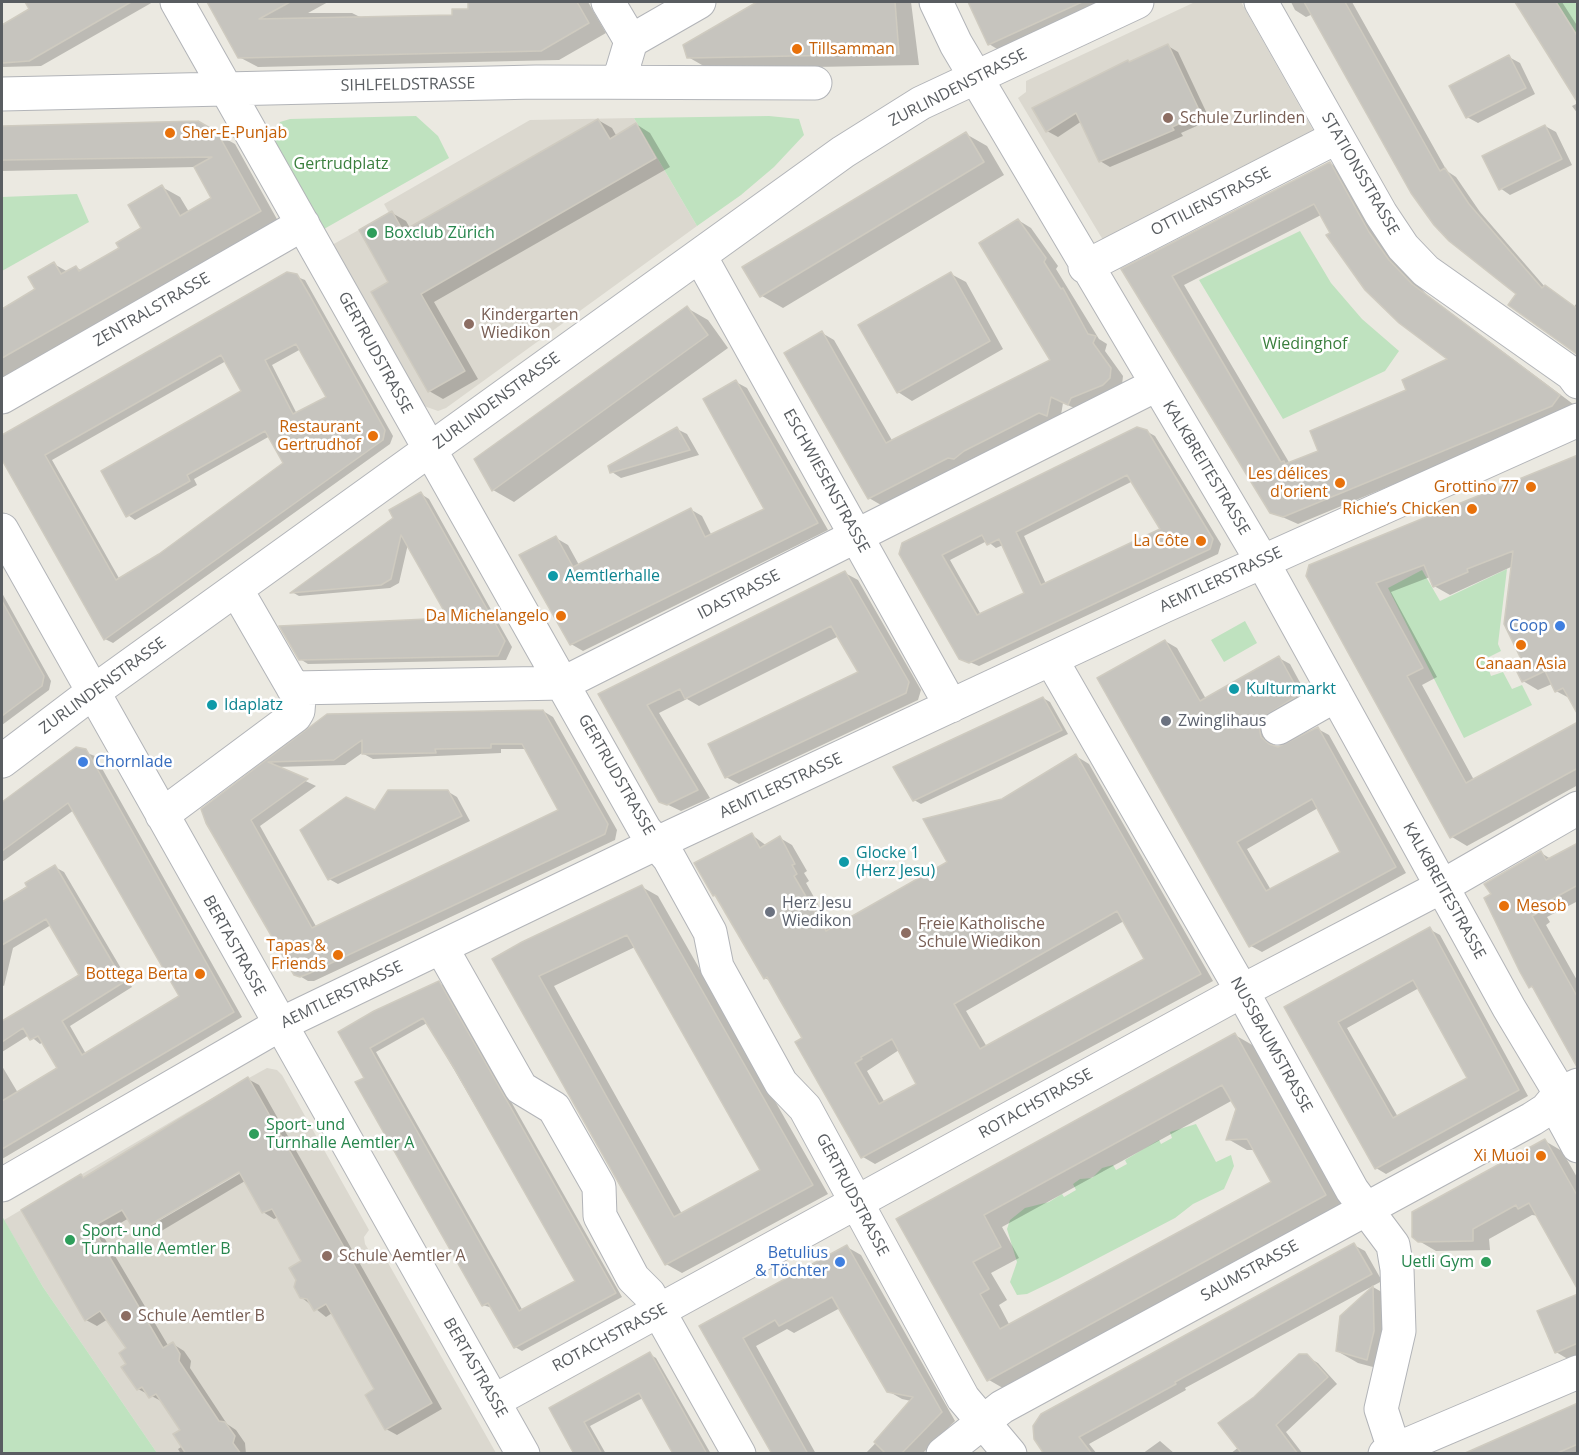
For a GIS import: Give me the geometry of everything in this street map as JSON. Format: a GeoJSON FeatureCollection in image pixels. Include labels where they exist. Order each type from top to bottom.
{"type":"FeatureCollection","features":[{"type":"Feature","properties":{"kind":"street","name":"GERTRUDSTRASSE"},"geometry":{"type":"LineString","coordinates":[[177,2],[564,682],[645,830],[669,858],[710,932],[717,967],[781,1083],[805,1108],[963,1398],[1010,1454]]}},
{"type":"Feature","properties":{"kind":"street"},"geometry":{"type":"LineString","coordinates":[[608,2],[631,41]]}},
{"type":"Feature","properties":{"kind":"street"},"geometry":{"type":"LineString","coordinates":[[619,81],[631,41],[699,2]]}},
{"type":"Feature","properties":{"kind":"street","name":"KALKBREITESTRASSE"},"geometry":{"type":"LineString","coordinates":[[936,2],[956,44],[1085,267],[1262,561],[1509,1008],[1572,1094],[1561,1115],[1578,1146]]}},
{"type":"Feature","properties":{"kind":"street","name":"ZURLINDENSTRASSE"},"geometry":{"type":"LineString","coordinates":[[2,761],[93,692],[843,152],[901,114],[1137,2]]}},
{"type":"Feature","properties":{"kind":"street","name":"STATIONSSTRASSE"},"geometry":{"type":"LineString","coordinates":[[1262,2],[1381,214],[1403,247],[1426,271],[1572,374],[1578,382]]}},
{"type":"Feature","properties":{"kind":"street","name":"SIHLFELDSTRASSE"},"geometry":{"type":"LineString","coordinates":[[16,94],[619,81],[815,83]]}},
{"type":"Feature","properties":{"kind":"street","name":"OTTILIENSTRASSE"},"geometry":{"type":"LineString","coordinates":[[1085,267],[1337,137]]}},
{"type":"Feature","properties":{"kind":"street","name":"ZENTRALSTRASSE"},"geometry":{"type":"LineString","coordinates":[[2,397],[303,224]]}},
{"type":"Feature","properties":{"kind":"street","name":"ESCHWIESENSTRASSE"},"geometry":{"type":"LineString","coordinates":[[700,256],[951,706]]}},
{"type":"Feature","properties":{"kind":"street","name":"IDASTRASSE"},"geometry":{"type":"LineString","coordinates":[[293,688],[564,682],[1156,385]]}},
{"type":"Feature","properties":{"kind":"street","name":"AEMTLERSTRASSE"},"geometry":{"type":"LineString","coordinates":[[2,1185],[279,1024],[1051,659],[1262,561],[1578,420]]}},
{"type":"Feature","properties":{"kind":"street","name":"BERTASTRASSE"},"geometry":{"type":"LineString","coordinates":[[2,530],[523,1454]]}},
{"type":"Feature","properties":{"kind":"street"},"geometry":{"type":"LineString","coordinates":[[162,815],[295,716],[300,702],[236,589]]}},
{"type":"Feature","properties":{"kind":"street","name":"NUSSBAUMSTRASSE"},"geometry":{"type":"LineString","coordinates":[[1051,659],[1242,991],[1352,1190],[1394,1245],[1398,1341],[1381,1409],[1389,1451]]}},
{"type":"Feature","properties":{"kind":"street"},"geometry":{"type":"LineString","coordinates":[[1278,728],[1322,703],[1334,691]]}},
{"type":"Feature","properties":{"kind":"street","name":"ROTACHSTRASSE"},"geometry":{"type":"LineString","coordinates":[[494,1401],[1242,991],[1441,887],[1578,808]]}},
{"type":"Feature","properties":{"kind":"street"},"geometry":{"type":"LineString","coordinates":[[441,947],[521,1088],[554,1108],[599,1187],[600,1216],[633,1278],[649,1294],[660,1312],[739,1454]]}},
{"type":"Feature","properties":{"kind":"street","name":"SAUMSTRASSE"},"geometry":{"type":"LineString","coordinates":[[943,1454],[982,1420],[1002,1407],[1366,1207],[1532,1119],[1572,1094]]}},
{"type":"Feature","properties":{"kind":"street"},"geometry":{"type":"LineString","coordinates":[[1389,1451],[1578,1372]]}},
{"type":"Feature","properties":{"kind":"shaded area","name":"Schule Zurlinden"},"geometry":{"type":"Polygon","coordinates":[[[1195,2],[1241,2],[1317,137],[1106,245],[1018,98],[1026,92],[1026,81],[1195,2]]]}},
{"type":"Feature","properties":{"kind":"shaded area","name":"Kindergarten Wiedikon"},"geometry":{"type":"Polygon","coordinates":[[[634,118],[697,226],[446,408],[438,411],[424,406],[332,245],[389,213],[384,204],[530,120],[634,118]]]}},
{"type":"Feature","properties":{"kind":"shaded area"},"geometry":{"type":"Polygon","coordinates":[[[267,1068],[277,1070],[282,1075],[369,1230],[364,1237],[365,1244],[375,1260],[380,1263],[387,1261],[496,1453],[157,1453],[43,1287],[4,1220],[267,1068]]]}},
{"type":"Feature","properties":{"kind":"green space"},"geometry":{"type":"Polygon","coordinates":[[[1556,2],[1575,2],[1577,37],[1556,2]]]}},
{"type":"Feature","properties":{"kind":"green space","name":"Gertrudplatz"},"geometry":{"type":"Polygon","coordinates":[[[416,116],[438,136],[449,158],[324,229],[275,144],[273,136],[280,122],[290,119],[416,116]]]}},
{"type":"Feature","properties":{"kind":"green space"},"geometry":{"type":"Polygon","coordinates":[[[769,116],[799,119],[804,135],[774,167],[741,195],[697,226],[634,118],[769,116]]]}},
{"type":"Feature","properties":{"kind":"green space"},"geometry":{"type":"Polygon","coordinates":[[[77,194],[89,222],[2,271],[2,197],[77,194]]]}},
{"type":"Feature","properties":{"kind":"green space","name":"Wiedinghof"},"geometry":{"type":"Polygon","coordinates":[[[1300,231],[1331,283],[1362,319],[1399,351],[1385,371],[1283,419],[1199,280],[1300,231]]]}},
{"type":"Feature","properties":{"kind":"green space"},"geometry":{"type":"Polygon","coordinates":[[[1507,569],[1498,644],[1501,651],[1485,659],[1491,676],[1503,672],[1512,689],[1522,685],[1532,705],[1464,738],[1388,588],[1422,570],[1440,601],[1507,569]]]}},
{"type":"Feature","properties":{"kind":"green space"},"geometry":{"type":"Polygon","coordinates":[[[1245,621],[1257,643],[1224,662],[1211,640],[1245,621]]]}},
{"type":"Feature","properties":{"kind":"green space"},"geometry":{"type":"Polygon","coordinates":[[[1196,1124],[1216,1162],[1231,1155],[1234,1166],[1224,1189],[1193,1204],[1175,1218],[1058,1279],[1027,1294],[1017,1295],[1010,1282],[1017,1262],[1007,1229],[1010,1220],[1025,1208],[1049,1202],[1062,1194],[1064,1197],[1076,1190],[1073,1184],[1080,1179],[1092,1178],[1102,1168],[1113,1165],[1116,1170],[1127,1164],[1125,1160],[1159,1140],[1161,1144],[1172,1138],[1170,1132],[1196,1124]]]}},
{"type":"Feature","properties":{"kind":"green space"},"geometry":{"type":"Polygon","coordinates":[[[2,1216],[43,1287],[157,1453],[2,1453],[2,1216]]]}},
{"type":"Feature","properties":{"kind":"building"},"geometry":{"type":"Polygon","coordinates":[[[25,2],[131,2],[29,61],[2,63],[2,25],[29,9],[25,2]]]}},
{"type":"Feature","properties":{"kind":"building"},"geometry":{"type":"Polygon","coordinates":[[[207,2],[290,2],[259,19],[452,15],[452,9],[468,9],[468,2],[577,2],[589,23],[541,51],[238,58],[207,2]]]}},
{"type":"Feature","properties":{"kind":"building"},"geometry":{"type":"Polygon","coordinates":[[[757,2],[895,2],[899,54],[687,58],[683,45],[757,2]]]}},
{"type":"Feature","properties":{"kind":"building"},"geometry":{"type":"Polygon","coordinates":[[[968,2],[1082,2],[988,45],[968,2]]]}},
{"type":"Feature","properties":{"kind":"building"},"geometry":{"type":"Polygon","coordinates":[[[1304,2],[1345,2],[1440,171],[1445,168],[1469,204],[1542,288],[1545,285],[1578,309],[1578,355],[1508,305],[1516,294],[1449,241],[1434,225],[1411,193],[1304,2]]]}},
{"type":"Feature","properties":{"kind":"building"},"geometry":{"type":"Polygon","coordinates":[[[1515,2],[1556,2],[1578,37],[1578,103],[1515,2]]]}},
{"type":"Feature","properties":{"kind":"building"},"geometry":{"type":"Polygon","coordinates":[[[1168,44],[1201,114],[1172,127],[1174,130],[1099,162],[1076,113],[1046,132],[1032,108],[1128,60],[1129,62],[1168,44]]]}},
{"type":"Feature","properties":{"kind":"building"},"geometry":{"type":"Polygon","coordinates":[[[1509,55],[1526,88],[1466,118],[1449,86],[1509,55]]]}},
{"type":"Feature","properties":{"kind":"building"},"geometry":{"type":"Polygon","coordinates":[[[598,119],[610,139],[636,123],[656,158],[421,294],[465,371],[428,392],[371,292],[388,282],[359,230],[392,211],[403,231],[598,119]]]}},
{"type":"Feature","properties":{"kind":"building"},"geometry":{"type":"Polygon","coordinates":[[[198,121],[217,132],[261,211],[2,358],[2,309],[35,289],[28,277],[54,262],[61,274],[76,266],[79,271],[119,248],[116,243],[141,228],[128,205],[162,185],[180,216],[211,198],[194,167],[212,157],[2,160],[2,126],[198,121]]]}},
{"type":"Feature","properties":{"kind":"building"},"geometry":{"type":"Polygon","coordinates":[[[1545,125],[1562,159],[1499,190],[1482,156],[1545,125]]]}},
{"type":"Feature","properties":{"kind":"building"},"geometry":{"type":"Polygon","coordinates":[[[966,132],[984,162],[760,297],[742,267],[966,132]]]}},
{"type":"Feature","properties":{"kind":"building"},"geometry":{"type":"Polygon","coordinates":[[[1330,162],[1369,232],[1389,260],[1412,284],[1560,395],[1552,406],[1283,517],[1270,513],[1121,269],[1330,162]],[[1314,204],[1172,276],[1281,462],[1284,461],[1285,464],[1318,451],[1310,431],[1406,390],[1402,380],[1447,359],[1399,323],[1365,290],[1326,235],[1330,233],[1314,204]]]}},
{"type":"Feature","properties":{"kind":"building"},"geometry":{"type":"Polygon","coordinates":[[[1018,219],[1046,258],[1044,262],[1061,289],[1063,288],[1088,334],[1096,336],[1093,343],[1111,368],[1110,378],[1103,385],[1071,398],[1068,405],[1051,397],[1047,416],[1039,413],[964,451],[954,459],[948,458],[868,499],[784,353],[822,331],[886,443],[1050,360],[979,243],[1018,219]]]}},
{"type":"Feature","properties":{"kind":"building"},"geometry":{"type":"Polygon","coordinates":[[[287,272],[297,274],[385,430],[383,440],[104,640],[2,460],[2,435],[287,272]],[[296,344],[265,360],[293,414],[326,397],[296,344]],[[221,355],[45,455],[116,580],[159,554],[283,463],[265,431],[187,475],[190,481],[126,517],[101,471],[241,391],[221,355]]]}},
{"type":"Feature","properties":{"kind":"building"},"geometry":{"type":"Polygon","coordinates":[[[951,272],[990,341],[897,393],[858,325],[951,272]]]}},
{"type":"Feature","properties":{"kind":"building"},"geometry":{"type":"Polygon","coordinates":[[[687,306],[708,335],[492,491],[474,459],[687,306]]]}},
{"type":"Feature","properties":{"kind":"building"},"geometry":{"type":"Polygon","coordinates":[[[736,380],[818,523],[570,645],[519,555],[556,536],[573,567],[691,508],[705,537],[764,509],[703,399],[736,380]]]}},
{"type":"Feature","properties":{"kind":"building"},"geometry":{"type":"Polygon","coordinates":[[[677,427],[690,450],[610,473],[608,466],[677,427]]]}},
{"type":"Feature","properties":{"kind":"building"},"geometry":{"type":"Polygon","coordinates":[[[1137,427],[1147,430],[1213,539],[1210,549],[969,663],[959,659],[899,554],[902,543],[1137,427]],[[1127,475],[1016,532],[1041,585],[1160,529],[1127,475]],[[982,535],[942,555],[977,615],[1024,593],[999,539],[987,545],[982,535]]]}},
{"type":"Feature","properties":{"kind":"building"},"geometry":{"type":"Polygon","coordinates":[[[1578,455],[1578,715],[1563,688],[1555,692],[1545,671],[1522,682],[1514,666],[1522,661],[1504,624],[1513,551],[1467,569],[1468,572],[1433,587],[1424,565],[1376,583],[1423,668],[1407,676],[1466,783],[1578,722],[1578,768],[1450,838],[1306,576],[1309,565],[1578,455]]]}},
{"type":"Feature","properties":{"kind":"building"},"geometry":{"type":"Polygon","coordinates":[[[421,492],[505,641],[498,656],[299,660],[279,626],[448,618],[401,535],[391,579],[381,585],[290,593],[393,518],[389,510],[421,492]]]}},
{"type":"Feature","properties":{"kind":"building"},"geometry":{"type":"Polygon","coordinates":[[[845,571],[909,682],[906,693],[725,778],[708,744],[858,672],[831,626],[685,699],[680,689],[647,705],[698,790],[667,805],[659,802],[598,694],[845,571]]]}},
{"type":"Feature","properties":{"kind":"building"},"geometry":{"type":"Polygon","coordinates":[[[2,601],[44,676],[42,686],[2,716],[2,601]]]}},
{"type":"Feature","properties":{"kind":"building"},"geometry":{"type":"Polygon","coordinates":[[[1165,640],[1200,701],[1279,656],[1300,694],[1262,718],[1259,727],[1261,737],[1269,744],[1278,747],[1318,727],[1396,867],[1249,947],[1097,678],[1165,640]],[[1312,799],[1237,842],[1266,891],[1340,852],[1312,799]]]}},
{"type":"Feature","properties":{"kind":"building"},"geometry":{"type":"Polygon","coordinates":[[[1043,697],[1062,730],[913,801],[893,767],[1043,697]]]}},
{"type":"Feature","properties":{"kind":"building"},"geometry":{"type":"Polygon","coordinates":[[[543,710],[608,824],[605,834],[310,973],[300,977],[294,975],[206,823],[201,809],[327,714],[543,710]],[[362,740],[334,760],[268,762],[308,779],[251,820],[312,928],[558,810],[522,744],[491,744],[491,748],[435,749],[436,753],[362,754],[362,740]]]}},
{"type":"Feature","properties":{"kind":"building"},"geometry":{"type":"Polygon","coordinates":[[[76,747],[86,749],[234,1012],[2,1149],[2,1101],[57,1068],[38,1036],[30,1040],[23,1028],[2,1042],[2,1021],[79,975],[46,919],[2,945],[2,902],[27,887],[25,883],[55,865],[124,982],[62,1021],[82,1055],[179,996],[68,803],[2,851],[2,802],[76,747]]]}},
{"type":"Feature","properties":{"kind":"building"},"geometry":{"type":"Polygon","coordinates":[[[1076,754],[1201,974],[861,1158],[795,1042],[802,1038],[767,977],[764,979],[694,863],[752,833],[760,848],[780,836],[795,864],[792,865],[797,874],[794,876],[826,931],[947,862],[923,819],[1002,799],[1076,754]],[[1117,911],[954,1004],[980,1049],[1144,959],[1117,911]],[[892,1039],[855,1063],[879,1104],[916,1084],[892,1039]]]}},
{"type":"Feature","properties":{"kind":"building"},"geometry":{"type":"Polygon","coordinates":[[[388,790],[448,790],[462,816],[328,880],[300,830],[346,797],[375,810],[388,790]]]}},
{"type":"Feature","properties":{"kind":"building"},"geometry":{"type":"Polygon","coordinates":[[[1578,843],[1578,885],[1534,909],[1536,914],[1532,916],[1578,998],[1577,1067],[1532,986],[1529,988],[1520,972],[1484,898],[1491,894],[1484,884],[1541,851],[1546,860],[1578,843]]]}},
{"type":"Feature","properties":{"kind":"building"},"geometry":{"type":"Polygon","coordinates":[[[642,885],[813,1185],[665,1265],[492,959],[522,942],[642,885]],[[627,935],[539,976],[674,1217],[760,1170],[627,935]]]}},
{"type":"Feature","properties":{"kind":"building"},"geometry":{"type":"Polygon","coordinates":[[[1430,927],[1519,1090],[1375,1169],[1284,1007],[1430,927]],[[1413,980],[1338,1022],[1393,1118],[1467,1078],[1413,980]]]}},
{"type":"Feature","properties":{"kind":"building"},"geometry":{"type":"Polygon","coordinates":[[[439,981],[616,1293],[514,1348],[488,1303],[482,1306],[355,1082],[364,1078],[338,1032],[374,1011],[439,981]],[[423,1018],[370,1048],[519,1311],[575,1281],[454,1068],[423,1018]]]}},
{"type":"Feature","properties":{"kind":"building"},"geometry":{"type":"Polygon","coordinates":[[[1235,1033],[1326,1195],[987,1381],[896,1219],[1235,1033]],[[1222,1085],[984,1215],[1001,1247],[973,1262],[989,1289],[980,1294],[1000,1329],[1271,1182],[1247,1139],[1226,1140],[1236,1109],[1222,1085]]]}},
{"type":"Feature","properties":{"kind":"building"},"geometry":{"type":"Polygon","coordinates":[[[248,1077],[432,1403],[385,1430],[365,1395],[374,1389],[326,1304],[314,1311],[307,1299],[300,1298],[294,1287],[296,1280],[289,1268],[301,1261],[272,1209],[262,1213],[239,1172],[136,1233],[122,1210],[92,1227],[163,1348],[173,1342],[180,1354],[179,1361],[219,1421],[225,1422],[235,1436],[233,1443],[241,1454],[186,1454],[173,1434],[180,1430],[156,1394],[149,1398],[142,1387],[137,1390],[121,1367],[126,1364],[119,1353],[126,1348],[100,1311],[85,1321],[21,1210],[81,1174],[83,1178],[248,1077]]]}},
{"type":"Feature","properties":{"kind":"building"},"geometry":{"type":"Polygon","coordinates":[[[1545,1139],[1578,1197],[1578,1290],[1529,1203],[1518,1209],[1516,1205],[1473,1229],[1473,1241],[1418,1242],[1412,1237],[1412,1212],[1545,1139]]]}},
{"type":"Feature","properties":{"kind":"building"},"geometry":{"type":"Polygon","coordinates":[[[1354,1243],[1372,1274],[1079,1437],[1092,1454],[1044,1454],[1034,1439],[1033,1426],[1041,1414],[1354,1243]]]}},
{"type":"Feature","properties":{"kind":"building"},"geometry":{"type":"Polygon","coordinates":[[[847,1245],[942,1412],[901,1454],[886,1454],[874,1442],[913,1397],[887,1392],[832,1297],[779,1326],[775,1320],[743,1338],[808,1454],[772,1454],[699,1326],[847,1245]]]}},
{"type":"Feature","properties":{"kind":"building"},"geometry":{"type":"Polygon","coordinates":[[[1373,1286],[1374,1331],[1367,1360],[1336,1351],[1340,1316],[1373,1286]]]}},
{"type":"Feature","properties":{"kind":"building"},"geometry":{"type":"Polygon","coordinates":[[[1578,1294],[1578,1343],[1555,1353],[1537,1311],[1578,1294]]]}},
{"type":"Feature","properties":{"kind":"building"},"geometry":{"type":"Polygon","coordinates":[[[650,1352],[707,1454],[673,1454],[639,1393],[584,1422],[602,1454],[574,1454],[549,1408],[650,1352]]]}},
{"type":"Feature","properties":{"kind":"building"},"geometry":{"type":"Polygon","coordinates":[[[1299,1354],[1307,1354],[1328,1377],[1276,1425],[1298,1454],[1242,1454],[1218,1423],[1254,1397],[1299,1354]]]}},
{"type":"Feature","properties":{"kind":"building"},"geometry":{"type":"Polygon","coordinates":[[[1578,1403],[1578,1444],[1555,1454],[1463,1454],[1578,1403]]]}},
{"type":"Feature","properties":{"kind":"place","name":"Tillsamman"},"geometry":{"type":"Point","coordinates":[797,49]}},
{"type":"Feature","properties":{"kind":"place","name":"Schule Zurlinden"},"geometry":{"type":"Point","coordinates":[1168,118]}},
{"type":"Feature","properties":{"kind":"place","name":"Sher-E-Punjab"},"geometry":{"type":"Point","coordinates":[170,133]}},
{"type":"Feature","properties":{"kind":"place","name":"Boxclub Zürich"},"geometry":{"type":"Point","coordinates":[372,233]}},
{"type":"Feature","properties":{"kind":"place","name":"Kindergarten Wiedikon"},"geometry":{"type":"Point","coordinates":[469,324]}},
{"type":"Feature","properties":{"kind":"place","name":"Restaurant Gertrudhof"},"geometry":{"type":"Point","coordinates":[373,436]}},
{"type":"Feature","properties":{"kind":"place","name":"Les délices d'orient"},"geometry":{"type":"Point","coordinates":[1340,483]}},
{"type":"Feature","properties":{"kind":"place","name":"Grottino 77"},"geometry":{"type":"Point","coordinates":[1531,487]}},
{"type":"Feature","properties":{"kind":"place","name":"Richie’s Chicken"},"geometry":{"type":"Point","coordinates":[1472,509]}},
{"type":"Feature","properties":{"kind":"place","name":"La Côte"},"geometry":{"type":"Point","coordinates":[1201,541]}},
{"type":"Feature","properties":{"kind":"place","name":"Aemtlerhalle"},"geometry":{"type":"Point","coordinates":[553,576]}},
{"type":"Feature","properties":{"kind":"place","name":"Da Michelangelo"},"geometry":{"type":"Point","coordinates":[561,616]}},
{"type":"Feature","properties":{"kind":"place","name":"Coop"},"geometry":{"type":"Point","coordinates":[1560,626]}},
{"type":"Feature","properties":{"kind":"place","name":"Canaan Asia"},"geometry":{"type":"Point","coordinates":[1521,645]}},
{"type":"Feature","properties":{"kind":"place","name":"Kulturmarkt"},"geometry":{"type":"Point","coordinates":[1234,689]}},
{"type":"Feature","properties":{"kind":"place","name":"Idaplatz"},"geometry":{"type":"Point","coordinates":[212,705]}},
{"type":"Feature","properties":{"kind":"place","name":"Zwinglihaus"},"geometry":{"type":"Point","coordinates":[1166,721]}},
{"type":"Feature","properties":{"kind":"place","name":"Chornlade"},"geometry":{"type":"Point","coordinates":[83,762]}},
{"type":"Feature","properties":{"kind":"place","name":"Glocke 1 (Herz Jesu)"},"geometry":{"type":"Point","coordinates":[844,862]}},
{"type":"Feature","properties":{"kind":"place","name":"Mesob"},"geometry":{"type":"Point","coordinates":[1504,906]}},
{"type":"Feature","properties":{"kind":"place","name":"Herz Jesu Wiedikon"},"geometry":{"type":"Point","coordinates":[770,912]}},
{"type":"Feature","properties":{"kind":"place","name":"Freie Katholische Schule Wiedikon"},"geometry":{"type":"Point","coordinates":[906,933]}},
{"type":"Feature","properties":{"kind":"place","name":"Tapas & Friends"},"geometry":{"type":"Point","coordinates":[338,955]}},
{"type":"Feature","properties":{"kind":"place","name":"Bottega Berta"},"geometry":{"type":"Point","coordinates":[200,974]}},
{"type":"Feature","properties":{"kind":"place","name":"Sport- und Turnhalle Aemtler A"},"geometry":{"type":"Point","coordinates":[254,1134]}},
{"type":"Feature","properties":{"kind":"place","name":"Xi Muoi"},"geometry":{"type":"Point","coordinates":[1541,1156]}},
{"type":"Feature","properties":{"kind":"place","name":"Sport- und Turnhalle Aemtler B"},"geometry":{"type":"Point","coordinates":[70,1240]}},
{"type":"Feature","properties":{"kind":"place","name":"Schule Aemtler A"},"geometry":{"type":"Point","coordinates":[327,1256]}},
{"type":"Feature","properties":{"kind":"place","name":"Betulius & Töchter"},"geometry":{"type":"Point","coordinates":[840,1262]}},
{"type":"Feature","properties":{"kind":"place","name":"Uetli Gym"},"geometry":{"type":"Point","coordinates":[1486,1262]}},
{"type":"Feature","properties":{"kind":"place","name":"Schule Aemtler B"},"geometry":{"type":"Point","coordinates":[126,1316]}}]}
